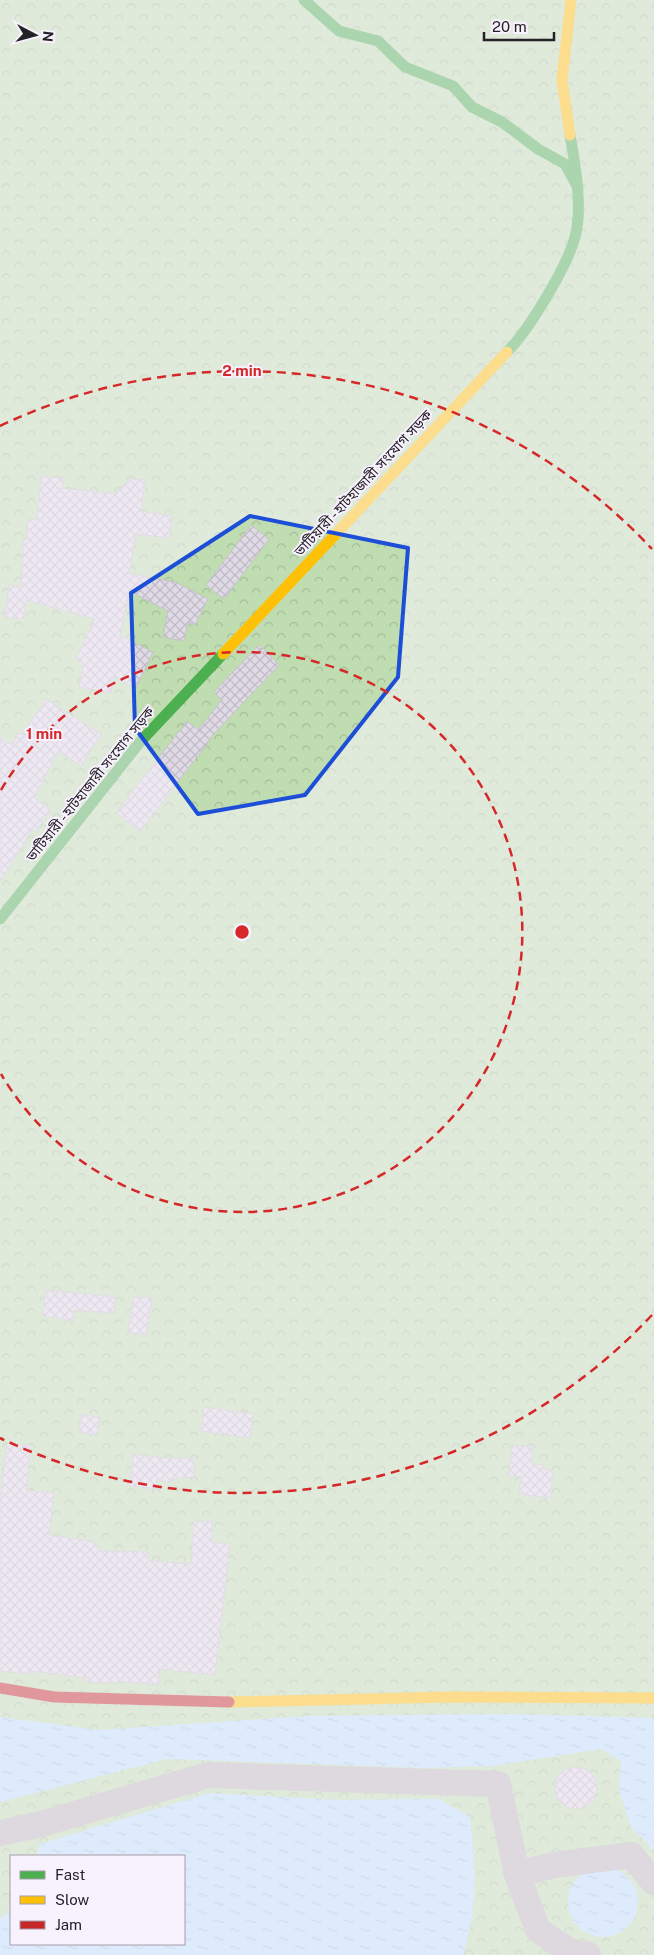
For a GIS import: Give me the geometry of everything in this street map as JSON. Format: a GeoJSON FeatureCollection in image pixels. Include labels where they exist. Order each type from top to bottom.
{"type":"FeatureCollection","features":[{"type":"Feature","properties":{"kind":"main road"},"geometry":{"type":"LineString","coordinates":[[304,0],[339,31],[378,41],[405,67],[453,86],[472,107],[502,122],[538,149],[565,164],[578,188]]}},
{"type":"Feature","properties":{"kind":"main road","name":"ভাটিয়ারী - হাটহাজারী সংযোগ সড়ক"},"geometry":{"type":"LineString","coordinates":[[0,919],[140,742],[517,342],[554,283],[575,237],[578,188],[562,80],[571,0]]}},
{"type":"Feature","properties":{"kind":"main road"},"geometry":{"type":"LineString","coordinates":[[0,1688],[54,1697],[250,1703],[450,1697],[654,1698]]}},
{"type":"Feature","properties":{"kind":"street"},"geometry":{"type":"LineString","coordinates":[[0,1833],[41,1824],[208,1775],[498,1784],[517,1874],[538,1930],[572,1953],[588,1955]]}},
{"type":"Feature","properties":{"kind":"street"},"geometry":{"type":"LineString","coordinates":[[517,1874],[554,1865],[631,1855],[654,1882]]}},
{"type":"Feature","properties":{"kind":"highlighted area"},"geometry":{"type":"Polygon","coordinates":[[[250,516],[408,548],[398,677],[305,795],[198,814],[135,728],[131,593],[250,516]]]}},
{"type":"Feature","properties":{"kind":"green space"},"geometry":{"type":"Polygon","coordinates":[[[0,0],[654,0],[654,1955],[0,1955],[0,0]]]}},
{"type":"Feature","properties":{"kind":"water"},"geometry":{"type":"Polygon","coordinates":[[[505,1714],[654,1718],[654,1850],[631,1827],[619,1790],[621,1761],[602,1749],[492,1766],[424,1768],[167,1759],[0,1802],[0,1717],[99,1730],[309,1716],[505,1714]]]}},
{"type":"Feature","properties":{"kind":"water"},"geometry":{"type":"Polygon","coordinates":[[[210,1793],[336,1800],[439,1799],[470,1817],[474,1853],[474,1886],[468,1937],[463,1955],[0,1955],[0,1919],[10,1909],[10,1945],[185,1945],[185,1855],[36,1855],[40,1844],[210,1793]]]}},
{"type":"Feature","properties":{"kind":"water"},"geometry":{"type":"Polygon","coordinates":[[[603,1867],[622,1873],[632,1883],[638,1902],[632,1921],[622,1931],[603,1937],[584,1931],[574,1921],[568,1902],[574,1883],[584,1873],[603,1867]]]}},
{"type":"Feature","properties":{"kind":"building"},"geometry":{"type":"Polygon","coordinates":[[[41,476],[63,478],[62,488],[114,494],[131,479],[145,480],[141,511],[172,516],[169,538],[136,534],[129,574],[175,582],[208,599],[195,625],[188,622],[184,641],[163,637],[168,611],[129,591],[120,636],[153,652],[136,688],[114,677],[111,693],[79,687],[84,663],[76,659],[95,619],[26,600],[24,619],[5,617],[9,585],[21,587],[23,540],[26,540],[28,519],[37,520],[41,476]]]}},
{"type":"Feature","properties":{"kind":"building"},"geometry":{"type":"Polygon","coordinates":[[[251,525],[269,539],[224,599],[206,585],[251,525]]]}},
{"type":"Feature","properties":{"kind":"building"},"geometry":{"type":"Polygon","coordinates":[[[259,645],[279,665],[209,739],[140,831],[116,813],[187,721],[198,730],[222,700],[214,692],[259,645]]]}},
{"type":"Feature","properties":{"kind":"building"},"geometry":{"type":"Polygon","coordinates":[[[46,699],[101,734],[81,766],[58,751],[34,798],[51,810],[36,831],[33,829],[0,881],[0,738],[12,745],[18,733],[22,735],[46,699]]]}},
{"type":"Feature","properties":{"kind":"building"},"geometry":{"type":"Polygon","coordinates":[[[46,1290],[115,1297],[114,1313],[74,1310],[73,1321],[43,1316],[46,1290]]]}},
{"type":"Feature","properties":{"kind":"building"},"geometry":{"type":"Polygon","coordinates":[[[134,1297],[152,1298],[146,1335],[128,1332],[134,1297]]]}},
{"type":"Feature","properties":{"kind":"building"},"geometry":{"type":"Polygon","coordinates":[[[204,1407],[253,1414],[250,1438],[201,1431],[204,1407]]]}},
{"type":"Feature","properties":{"kind":"building"},"geometry":{"type":"Polygon","coordinates":[[[82,1414],[100,1418],[97,1435],[79,1432],[82,1414]]]}},
{"type":"Feature","properties":{"kind":"building"},"geometry":{"type":"Polygon","coordinates":[[[7,1443],[31,1446],[26,1490],[54,1493],[49,1535],[91,1541],[101,1551],[149,1552],[148,1560],[191,1564],[194,1521],[212,1522],[211,1542],[230,1544],[215,1675],[159,1669],[158,1685],[118,1681],[118,1683],[85,1682],[86,1678],[31,1671],[30,1674],[0,1671],[0,1500],[7,1443]]]}},
{"type":"Feature","properties":{"kind":"building"},"geometry":{"type":"Polygon","coordinates":[[[512,1445],[533,1447],[531,1464],[542,1465],[541,1469],[553,1470],[550,1498],[519,1494],[521,1477],[509,1476],[512,1445]]]}},
{"type":"Feature","properties":{"kind":"building"},"geometry":{"type":"Polygon","coordinates":[[[133,1454],[174,1459],[193,1457],[195,1477],[170,1479],[170,1482],[157,1480],[156,1489],[130,1486],[133,1454]]]}},
{"type":"Feature","properties":{"kind":"building"},"geometry":{"type":"Polygon","coordinates":[[[580,1767],[588,1770],[594,1776],[597,1788],[594,1800],[588,1806],[572,1809],[564,1806],[558,1800],[555,1784],[558,1776],[564,1770],[580,1767]]]}},
{"type":"Feature","properties":{"kind":"traffic: fast"},"geometry":{"type":"LineString","coordinates":[[304,0],[339,31],[378,41],[405,67],[453,86],[472,107],[502,122],[538,149],[565,164],[578,188]]}},
{"type":"Feature","properties":{"kind":"traffic: fast"},"geometry":{"type":"LineString","coordinates":[[507,352],[526,329],[556,281],[575,237],[578,200],[570,135]]}},
{"type":"Feature","properties":{"kind":"traffic: fast"},"geometry":{"type":"LineString","coordinates":[[0,919],[140,742],[223,654]]}},
{"type":"Feature","properties":{"kind":"traffic: slow"},"geometry":{"type":"LineString","coordinates":[[570,135],[562,80],[571,0]]}},
{"type":"Feature","properties":{"kind":"traffic: slow"},"geometry":{"type":"LineString","coordinates":[[223,654],[507,352]]}},
{"type":"Feature","properties":{"kind":"traffic: slow"},"geometry":{"type":"LineString","coordinates":[[229,1702],[450,1697],[654,1698]]}},
{"type":"Feature","properties":{"kind":"traffic: jam"},"geometry":{"type":"LineString","coordinates":[[0,1688],[54,1697],[229,1702]]}}]}
